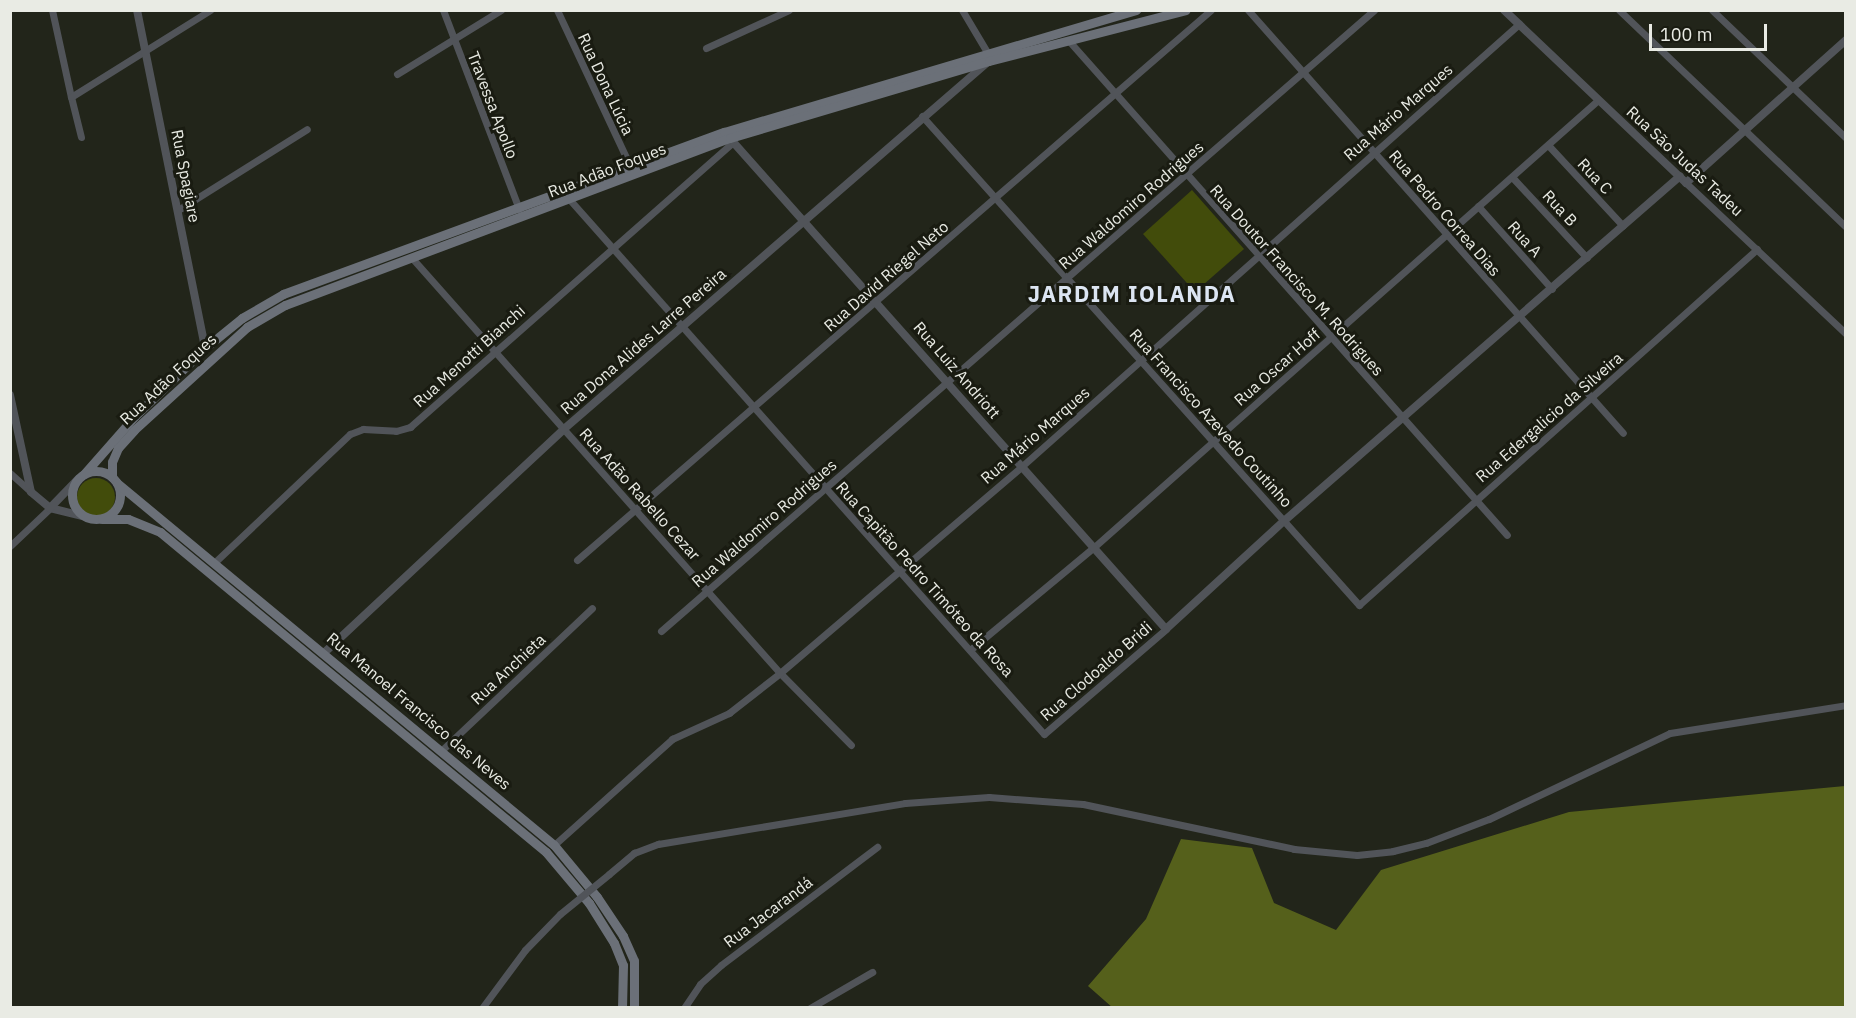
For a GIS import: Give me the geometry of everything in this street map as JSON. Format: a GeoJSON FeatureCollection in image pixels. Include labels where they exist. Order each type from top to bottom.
{"type":"FeatureCollection","features":[{"type":"Feature","properties":{"kind":"main road","name":"Rua Adão Foques"},"geometry":{"type":"LineString","coordinates":[[81,477],[134,417],[205,348],[242,318],[283,294],[631,168],[1136,10]]}},
{"type":"Feature","properties":{"kind":"main road","name":"Rua Adão Foques"},"geometry":{"type":"LineString","coordinates":[[988,57],[1069,41],[1186,10]]}},
{"type":"Feature","properties":{"kind":"main road","name":"Rua Adão Foques"},"geometry":{"type":"LineString","coordinates":[[115,480],[112,462],[118,448],[134,430],[247,327],[285,305],[570,200],[729,137]]}},
{"type":"Feature","properties":{"kind":"main road"},"geometry":{"type":"LineString","coordinates":[[98,471],[115,480],[118,505],[102,519],[87,518],[73,500],[81,477],[98,471]]}},
{"type":"Feature","properties":{"kind":"main road","name":"Rua Manoel Francisco das Neves"},"geometry":{"type":"LineString","coordinates":[[115,480],[443,749],[554,845],[597,897],[623,936],[634,961],[634,1008]]}},
{"type":"Feature","properties":{"kind":"main road","name":"Rua Manoel Francisco das Neves"},"geometry":{"type":"LineString","coordinates":[[102,519],[128,519],[160,532],[546,852],[589,903],[614,943],[623,964],[622,1008]]}},
{"type":"Feature","properties":{"kind":"street"},"geometry":{"type":"LineString","coordinates":[[52,10],[81,137]]}},
{"type":"Feature","properties":{"kind":"street","name":"Rua Spagiare"},"geometry":{"type":"LineString","coordinates":[[137,10],[205,348]]}},
{"type":"Feature","properties":{"kind":"street"},"geometry":{"type":"LineString","coordinates":[[71,97],[210,10]]}},
{"type":"Feature","properties":{"kind":"street","name":"Travessa Apollo"},"geometry":{"type":"LineString","coordinates":[[443,10],[519,209]]}},
{"type":"Feature","properties":{"kind":"street"},"geometry":{"type":"LineString","coordinates":[[397,74],[501,10]]}},
{"type":"Feature","properties":{"kind":"street","name":"Rua Dona Lúcia"},"geometry":{"type":"LineString","coordinates":[[557,10],[631,168]]}},
{"type":"Feature","properties":{"kind":"street"},"geometry":{"type":"LineString","coordinates":[[705,48],[789,10]]}},
{"type":"Feature","properties":{"kind":"street"},"geometry":{"type":"LineString","coordinates":[[962,10],[988,57]]}},
{"type":"Feature","properties":{"kind":"street","name":"Rua David Riegel Neto"},"geometry":{"type":"LineString","coordinates":[[577,560],[753,407],[878,303],[1211,10]]}},
{"type":"Feature","properties":{"kind":"street","name":"Rua Pedro Correa Dias"},"geometry":{"type":"LineString","coordinates":[[1248,10],[1623,434]]}},
{"type":"Feature","properties":{"kind":"street","name":"Rua Waldomiro Rodrigues"},"geometry":{"type":"LineString","coordinates":[[661,631],[949,384],[1374,10]]}},
{"type":"Feature","properties":{"kind":"street","name":"Rua São Judas Tadeu"},"geometry":{"type":"LineString","coordinates":[[1504,10],[1845,334]]}},
{"type":"Feature","properties":{"kind":"street"},"geometry":{"type":"LineString","coordinates":[[1619,10],[1845,228]]}},
{"type":"Feature","properties":{"kind":"street"},"geometry":{"type":"LineString","coordinates":[[1712,10],[1845,138]]}},
{"type":"Feature","properties":{"kind":"street","name":"Rua Mário Marques"},"geometry":{"type":"LineString","coordinates":[[554,845],[672,739],[729,713],[780,673],[899,568],[1021,467],[1519,24]]}},
{"type":"Feature","properties":{"kind":"street"},"geometry":{"type":"LineString","coordinates":[[1166,629],[1284,521],[1519,319],[1623,226],[1744,129],[1845,40]]}},
{"type":"Feature","properties":{"kind":"street","name":"Rua Doutor Francisco M. Rodrigues"},"geometry":{"type":"LineString","coordinates":[[1069,41],[1507,535]]}},
{"type":"Feature","properties":{"kind":"street","name":"Rua Dona Alides Larre Pereira"},"geometry":{"type":"LineString","coordinates":[[325,652],[564,429],[805,221],[988,57]]}},
{"type":"Feature","properties":{"kind":"street","name":"Rua Oscar Hoff"},"geometry":{"type":"LineString","coordinates":[[970,650],[1093,548],[1598,100]]}},
{"type":"Feature","properties":{"kind":"street","name":"Rua Francisco Azevedo Coutinho"},"geometry":{"type":"LineString","coordinates":[[922,116],[1359,605]]}},
{"type":"Feature","properties":{"kind":"street"},"geometry":{"type":"LineString","coordinates":[[178,210],[307,129]]}},
{"type":"Feature","properties":{"kind":"street","name":"Rua Luiz Andriott"},"geometry":{"type":"LineString","coordinates":[[729,137],[1166,629]]}},
{"type":"Feature","properties":{"kind":"street","name":"Rua Menotti Bianchi"},"geometry":{"type":"LineString","coordinates":[[215,562],[350,434],[363,429],[396,431],[410,427],[611,247],[729,137]]}},
{"type":"Feature","properties":{"kind":"street","name":"Rua C"},"geometry":{"type":"LineString","coordinates":[[1548,145],[1623,226]]}},
{"type":"Feature","properties":{"kind":"street","name":"Rua B"},"geometry":{"type":"LineString","coordinates":[[1512,177],[1587,258]]}},
{"type":"Feature","properties":{"kind":"street","name":"Rua Capitão Pedro Timóteo da Rosa"},"geometry":{"type":"LineString","coordinates":[[570,200],[1044,734]]}},
{"type":"Feature","properties":{"kind":"street","name":"Rua A"},"geometry":{"type":"LineString","coordinates":[[1478,206],[1552,289]]}},
{"type":"Feature","properties":{"kind":"street","name":"Rua Edergalicio da Silveira"},"geometry":{"type":"LineString","coordinates":[[1359,605],[1757,249]]}},
{"type":"Feature","properties":{"kind":"street","name":"Rua Adão Rabello Cezar"},"geometry":{"type":"LineString","coordinates":[[412,258],[780,673],[851,745]]}},
{"type":"Feature","properties":{"kind":"street"},"geometry":{"type":"LineString","coordinates":[[10,395],[31,492]]}},
{"type":"Feature","properties":{"kind":"street"},"geometry":{"type":"LineString","coordinates":[[10,473],[50,508],[87,518]]}},
{"type":"Feature","properties":{"kind":"street","name":"Rua Adão Foques"},"geometry":{"type":"LineString","coordinates":[[50,508],[81,477]]}},
{"type":"Feature","properties":{"kind":"street"},"geometry":{"type":"LineString","coordinates":[[10,546],[50,508]]}},
{"type":"Feature","properties":{"kind":"street","name":"Rua Anchieta"},"geometry":{"type":"LineString","coordinates":[[443,749],[592,608]]}},
{"type":"Feature","properties":{"kind":"street","name":"Rua Clodoaldo Bridi"},"geometry":{"type":"LineString","coordinates":[[1044,734],[1166,629]]}},
{"type":"Feature","properties":{"kind":"street"},"geometry":{"type":"LineString","coordinates":[[482,1008],[525,950],[560,914],[634,853],[658,844],[905,802],[989,797],[1083,804],[1294,849],[1357,855],[1426,843],[1489,819],[1670,733],[1845,705]]}},
{"type":"Feature","properties":{"kind":"street","name":"Rua Jacarandá"},"geometry":{"type":"LineString","coordinates":[[684,1008],[700,984],[722,965],[877,847]]}},
{"type":"Feature","properties":{"kind":"street"},"geometry":{"type":"LineString","coordinates":[[810,1008],[872,972]]}},
{"type":"Feature","properties":{"kind":"green space"},"geometry":{"type":"Polygon","coordinates":[[[1192,190],[1244,249],[1195,292],[1143,234],[1192,190]]]}},
{"type":"Feature","properties":{"kind":"green space"},"geometry":{"type":"Polygon","coordinates":[[[96,478],[109,484],[115,497],[109,510],[96,516],[83,510],[77,497],[83,484],[96,478]]]}},
{"type":"Feature","properties":{"kind":"green space"},"geometry":{"type":"Polygon","coordinates":[[[1845,786],[1845,1007],[1113,1008],[1088,986],[1146,919],[1181,839],[1252,848],[1274,903],[1336,930],[1381,870],[1569,812],[1845,786]]]}},
{"type":"Feature","properties":{"kind":"district","name":"JARDIM IOLANDA"},"geometry":{"type":"Point","coordinates":[1132,294]}}]}
